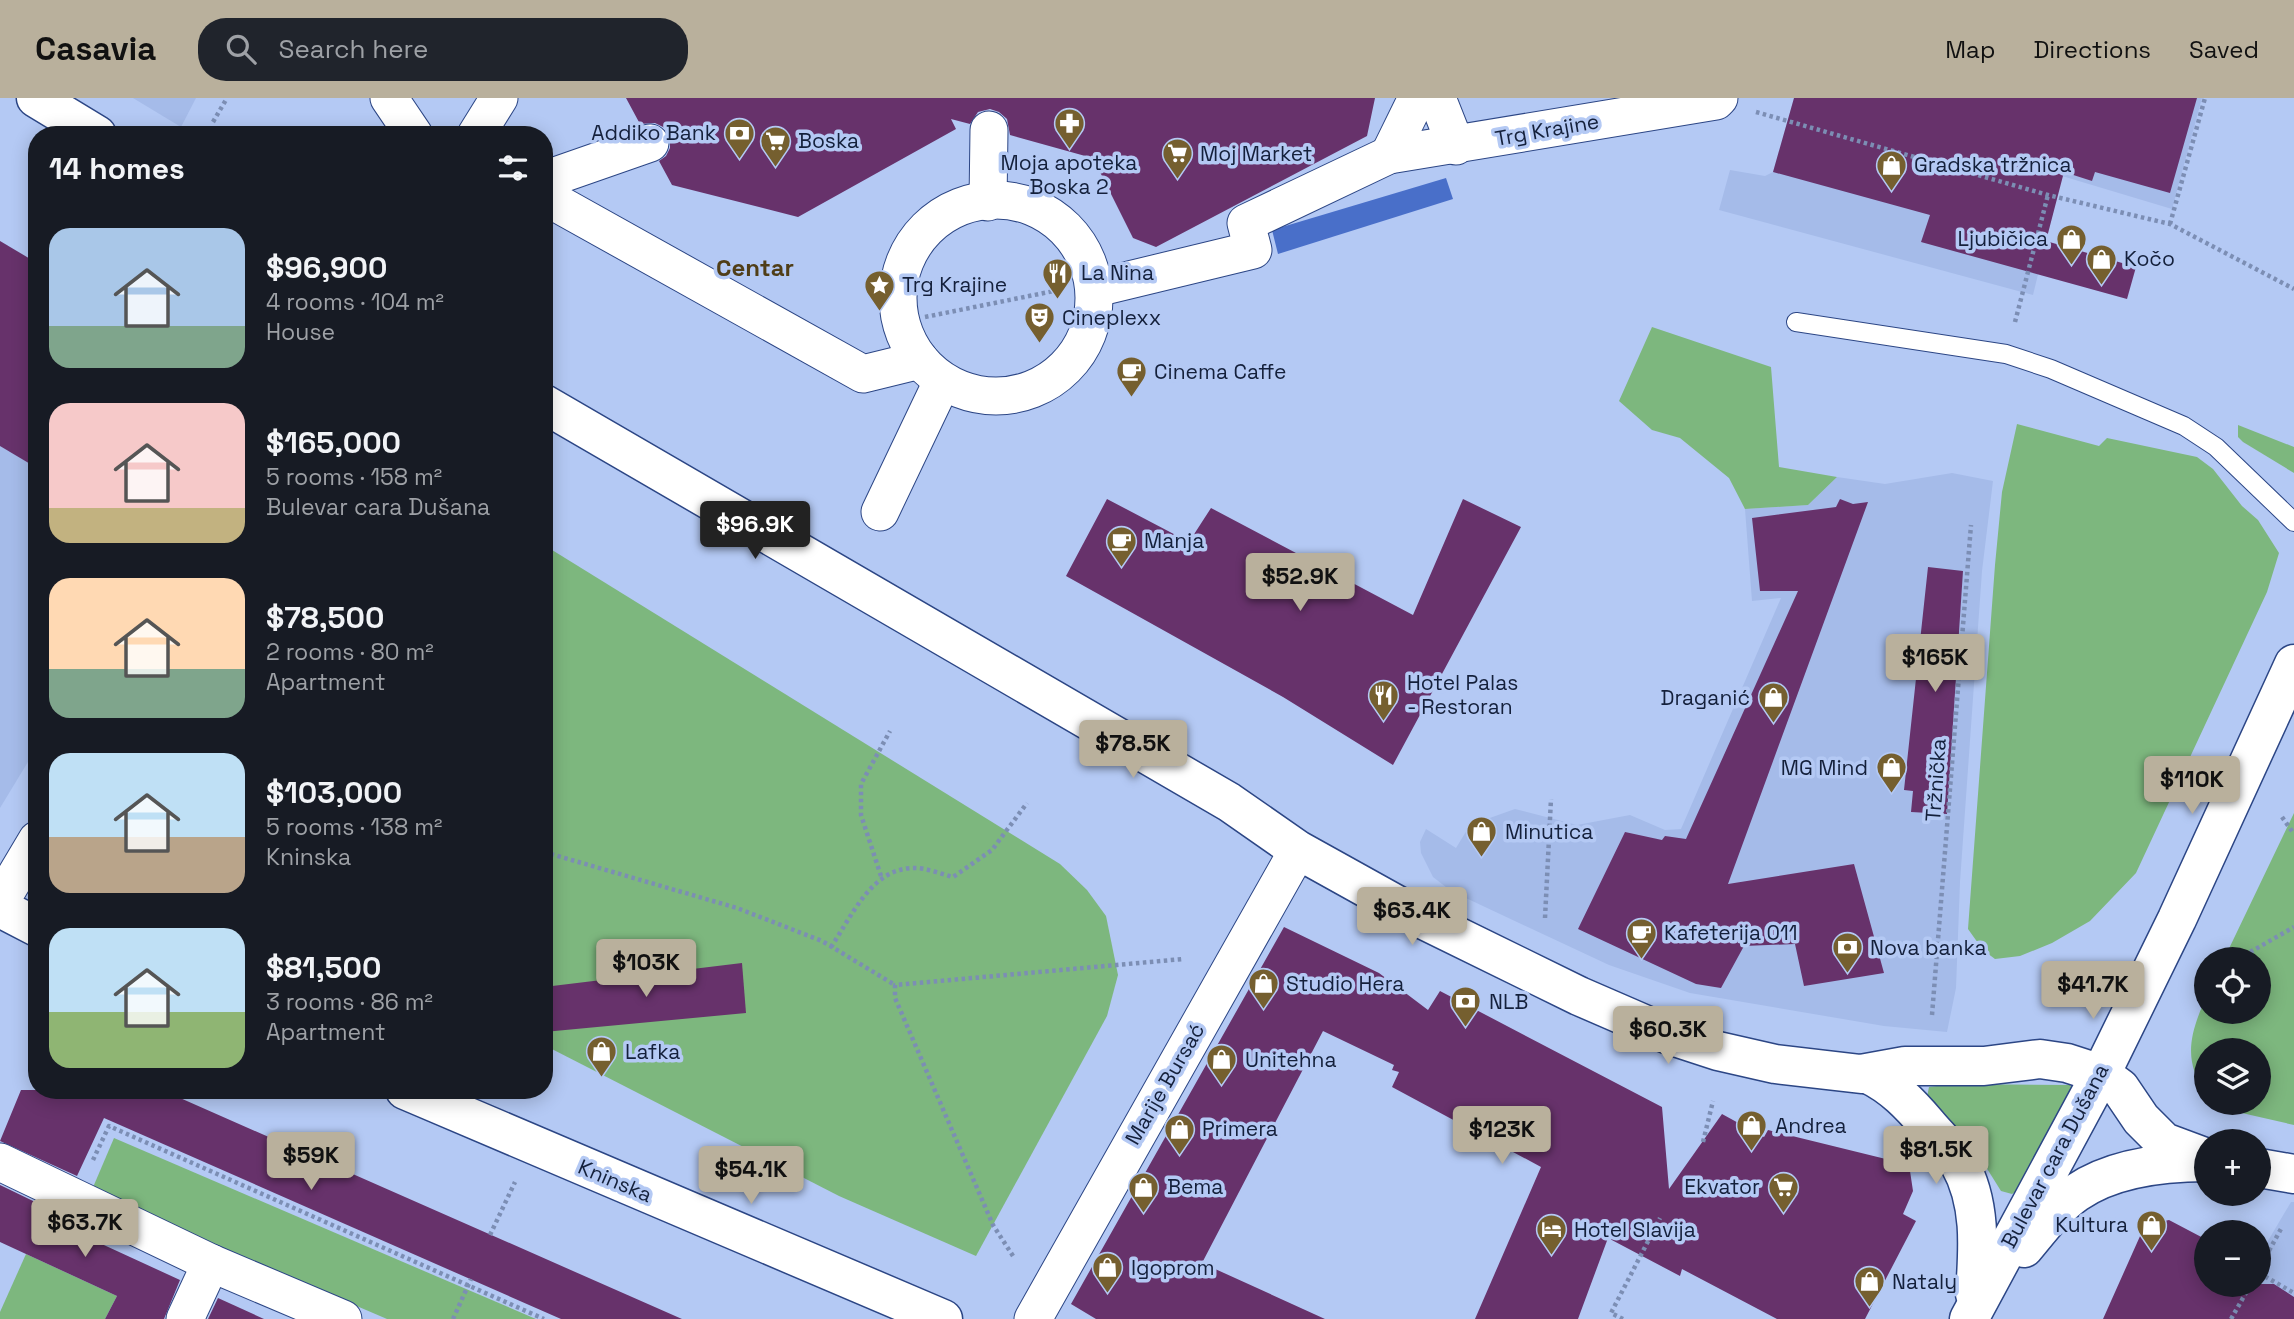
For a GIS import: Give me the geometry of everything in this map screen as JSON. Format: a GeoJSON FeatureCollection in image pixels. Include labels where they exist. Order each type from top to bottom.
{"type":"FeatureCollection","features":[{"type":"Feature","properties":{"kind":"main road"},"geometry":{"type":"LineString","coordinates":[[36,98],[82,126]]}},
{"type":"Feature","properties":{"kind":"main road"},"geometry":{"type":"LineString","coordinates":[[553,409],[1229,802],[1298,850],[1424,920],[1579,996],[1670,1035],[1718,1051],[1775,1064],[1868,1074],[1884,1081],[1907,1100],[1959,1164],[1973,1201],[1979,1236],[1972,1312]]}},
{"type":"Feature","properties":{"kind":"main road","name":"Bulevar cara Dušana"},"geometry":{"type":"LineString","coordinates":[[1972,1312],[2101,1074],[2177,919],[2294,664]]}},
{"type":"Feature","properties":{"kind":"main road"},"geometry":{"type":"LineString","coordinates":[[0,908],[28,922]]}},
{"type":"Feature","properties":{"kind":"main road"},"geometry":{"type":"LineString","coordinates":[[1868,1074],[1905,1066],[1984,1066],[2040,1059],[2067,1063],[2101,1074],[2120,1088],[2141,1119],[2164,1142],[2194,1155]]}},
{"type":"Feature","properties":{"kind":"main road","name":"Kninska"},"geometry":{"type":"LineString","coordinates":[[426,1099],[943,1319]]}},
{"type":"Feature","properties":{"kind":"main road","name":"Bulevar cara Dušana"},"geometry":{"type":"LineString","coordinates":[[1972,1312],[2055,1211],[2074,1194],[2099,1179],[2129,1171],[2194,1162]]}},
{"type":"Feature","properties":{"kind":"main road"},"geometry":{"type":"LineString","coordinates":[[2271,1170],[2294,1174]]}},
{"type":"Feature","properties":{"kind":"street"},"geometry":{"type":"LineString","coordinates":[[389,98],[408,126]]}},
{"type":"Feature","properties":{"kind":"street"},"geometry":{"type":"LineString","coordinates":[[482,126],[499,98]]}},
{"type":"Feature","properties":{"kind":"street"},"geometry":{"type":"LineString","coordinates":[[1389,155],[1417,98]]}},
{"type":"Feature","properties":{"kind":"street"},"geometry":{"type":"LineString","coordinates":[[1437,98],[1456,146]]}},
{"type":"Feature","properties":{"kind":"street","name":"Trg Krajine"},"geometry":{"type":"LineString","coordinates":[[1096,289],[1253,250],[1246,223],[1389,155],[1456,146],[1717,99]]}},
{"type":"Feature","properties":{"kind":"street"},"geometry":{"type":"LineString","coordinates":[[988,202],[989,130]]}},
{"type":"Feature","properties":{"kind":"street"},"geometry":{"type":"LineString","coordinates":[[553,177],[650,144]]}},
{"type":"Feature","properties":{"kind":"street"},"geometry":{"type":"LineString","coordinates":[[553,201],[863,374],[931,371]]}},
{"type":"Feature","properties":{"kind":"street"},"geometry":{"type":"LineString","coordinates":[[1011,201],[1042,211],[1068,230],[1086,256],[1094,274],[1096,289],[1091,318],[1080,348],[1059,371],[1033,388],[1003,396],[972,394],[931,371],[902,331],[897,297],[904,264],[920,236],[946,214],[977,202],[988,202],[1011,201]]}},
{"type":"Feature","properties":{"kind":"street"},"geometry":{"type":"LineString","coordinates":[[880,512],[931,371]]}},
{"type":"Feature","properties":{"kind":"street","name":"Marije Bursać"},"geometry":{"type":"LineString","coordinates":[[1033,1319],[1298,850]]}},
{"type":"Feature","properties":{"kind":"street"},"geometry":{"type":"LineString","coordinates":[[0,902],[28,855]]}},
{"type":"Feature","properties":{"kind":"street"},"geometry":{"type":"LineString","coordinates":[[0,1163],[211,1263],[343,1319]]}},
{"type":"Feature","properties":{"kind":"street"},"geometry":{"type":"LineString","coordinates":[[185,1319],[211,1263]]}},
{"type":"Feature","properties":{"kind":"lane"},"geometry":{"type":"LineString","coordinates":[[1796,322],[2006,354],[2051,369],[2184,426],[2216,447],[2294,522]]}},
{"type":"Feature","properties":{"kind":"path"},"geometry":{"type":"LineString","coordinates":[[213,122],[227,98]]}},
{"type":"Feature","properties":{"kind":"path"},"geometry":{"type":"LineString","coordinates":[[2170,224],[2205,98]]}},
{"type":"Feature","properties":{"kind":"path"},"geometry":{"type":"LineString","coordinates":[[1717,99],[2048,195],[2170,224],[2294,289]]}},
{"type":"Feature","properties":{"kind":"path"},"geometry":{"type":"LineString","coordinates":[[2006,354],[2048,195]]}},
{"type":"Feature","properties":{"kind":"path"},"geometry":{"type":"LineString","coordinates":[[927,317],[1031,296]]}},
{"type":"Feature","properties":{"kind":"path","name":"Tržnička"},"geometry":{"type":"LineString","coordinates":[[1932,1015],[1971,525]]}},
{"type":"Feature","properties":{"kind":"path"},"geometry":{"type":"LineString","coordinates":[[881,876],[860,815],[861,784],[890,731]]}},
{"type":"Feature","properties":{"kind":"path"},"geometry":{"type":"LineString","coordinates":[[1545,918],[1551,799]]}},
{"type":"Feature","properties":{"kind":"path"},"geometry":{"type":"LineString","coordinates":[[831,947],[881,876],[914,868],[953,877],[992,850],[1004,830],[1027,803]]}},
{"type":"Feature","properties":{"kind":"path"},"geometry":{"type":"LineString","coordinates":[[2282,817],[2294,834]]}},
{"type":"Feature","properties":{"kind":"path"},"geometry":{"type":"LineString","coordinates":[[553,855],[737,908],[831,947],[895,985],[1183,959]]}},
{"type":"Feature","properties":{"kind":"path"},"geometry":{"type":"LineString","coordinates":[[2259,947],[2294,927]]}},
{"type":"Feature","properties":{"kind":"path"},"geometry":{"type":"LineString","coordinates":[[895,985],[895,998],[982,1200],[993,1225],[1013,1256]]}},
{"type":"Feature","properties":{"kind":"path"},"geometry":{"type":"LineString","coordinates":[[1703,1142],[1713,1101]]}},
{"type":"Feature","properties":{"kind":"path"},"geometry":{"type":"LineString","coordinates":[[75,1198],[109,1126],[544,1319]]}},
{"type":"Feature","properties":{"kind":"path"},"geometry":{"type":"LineString","coordinates":[[490,1235],[515,1180]]}},
{"type":"Feature","properties":{"kind":"path"},"geometry":{"type":"LineString","coordinates":[[1623,1319],[1611,1313],[1660,1218]]}},
{"type":"Feature","properties":{"kind":"path"},"geometry":{"type":"LineString","coordinates":[[2271,1248],[2282,1227]]}},
{"type":"Feature","properties":{"kind":"path"},"geometry":{"type":"LineString","coordinates":[[453,1319],[471,1279]]}},
{"type":"Feature","properties":{"kind":"path"},"geometry":{"type":"LineString","coordinates":[[2271,1279],[2294,1293]]}},
{"type":"Feature","properties":{"kind":"path"},"geometry":{"type":"LineString","coordinates":[[2231,1319],[2243,1297]]}},
{"type":"Feature","properties":{"kind":"shaded area"},"geometry":{"type":"Polygon","coordinates":[[[133,98],[196,98],[179,126],[133,98]]]}},
{"type":"Feature","properties":{"kind":"shaded area","name":"Gradska tržnica"},"geometry":{"type":"Polygon","coordinates":[[[1794,98],[2202,98],[2172,209],[2062,176],[2033,295],[1719,210],[1730,170],[1765,176],[1773,172],[1794,98]]]}},
{"type":"Feature","properties":{"kind":"shaded area"},"geometry":{"type":"Polygon","coordinates":[[[0,241],[28,258],[28,762],[0,808],[0,241]]]}},
{"type":"Feature","properties":{"kind":"shaded area"},"geometry":{"type":"Polygon","coordinates":[[[1952,473],[1993,481],[1982,571],[1960,882],[1956,988],[1947,1032],[1884,1026],[1690,993],[1609,965],[1451,891],[1433,877],[1421,853],[1420,842],[1426,829],[1456,848],[1470,825],[1515,809],[1577,825],[1630,815],[1665,830],[1681,829],[1781,598],[1752,601],[1745,509],[1808,505],[1837,477],[1885,484],[1952,473]]]}},
{"type":"Feature","properties":{"kind":"shaded area"},"geometry":{"type":"Polygon","coordinates":[[[2291,1202],[2294,1202],[2294,1319],[2224,1319],[2246,1297],[2271,1297],[2271,1236],[2291,1202]]]}},
{"type":"Feature","properties":{"kind":"green space"},"geometry":{"type":"Polygon","coordinates":[[[1652,327],[1771,367],[1779,467],[1837,477],[1808,505],[1745,509],[1729,478],[1680,438],[1652,430],[1619,401],[1652,327]]]}},
{"type":"Feature","properties":{"kind":"green space"},"geometry":{"type":"Polygon","coordinates":[[[2017,424],[2099,446],[2107,438],[2197,457],[2213,469],[2242,506],[2258,520],[2279,553],[2267,592],[2136,873],[2090,921],[2052,943],[2020,956],[1995,959],[1983,950],[1968,929],[2002,492],[2017,424]]]}},
{"type":"Feature","properties":{"kind":"green space"},"geometry":{"type":"Polygon","coordinates":[[[2238,425],[2294,447],[2294,473],[2243,442],[2238,437],[2238,425]]]}},
{"type":"Feature","properties":{"kind":"green space"},"geometry":{"type":"Polygon","coordinates":[[[553,551],[1060,864],[1087,890],[1106,916],[1118,975],[1107,1016],[976,1256],[839,1196],[553,1050],[553,551]]]}},
{"type":"Feature","properties":{"kind":"green space"},"geometry":{"type":"Polygon","coordinates":[[[2294,813],[2294,1125],[2250,1115],[2271,1115],[2271,1038],[2194,1038],[2194,1069],[2191,1045],[2196,1024],[2271,1024],[2271,947],[2230,947],[2294,813]]]}},
{"type":"Feature","properties":{"kind":"green space"},"geometry":{"type":"Polygon","coordinates":[[[1952,1084],[2070,1085],[2076,1094],[2022,1187],[2012,1194],[2001,1191],[1976,1151],[1927,1097],[1929,1087],[1952,1084]]]}},
{"type":"Feature","properties":{"kind":"green space"},"geometry":{"type":"Polygon","coordinates":[[[114,1138],[536,1319],[387,1319],[91,1192],[114,1138]]]}},
{"type":"Feature","properties":{"kind":"green space"},"geometry":{"type":"Polygon","coordinates":[[[26,1254],[117,1296],[105,1319],[0,1319],[0,1312],[26,1254]]]}},
{"type":"Feature","properties":{"kind":"water"},"geometry":{"type":"Polygon","coordinates":[[[1446,178],[1453,199],[1278,254],[1272,230],[1446,178]]]}},
{"type":"Feature","properties":{"kind":"building","name":"Boska"},"geometry":{"type":"Polygon","coordinates":[[[626,98],[1375,98],[1367,136],[1156,247],[1133,238],[1094,160],[1096,159],[1010,135],[1007,119],[990,109],[978,112],[970,124],[951,119],[956,129],[798,217],[672,185],[659,161],[666,156],[670,148],[670,135],[655,123],[640,124],[626,98]]]}},
{"type":"Feature","properties":{"kind":"building","name":"Gradska tržnica"},"geometry":{"type":"Polygon","coordinates":[[[1794,98],[2197,98],[2170,193],[2095,172],[2092,181],[2064,172],[2046,241],[2136,267],[2127,299],[1921,242],[1930,215],[1773,172],[1794,98]]]}},
{"type":"Feature","properties":{"kind":"building"},"geometry":{"type":"Polygon","coordinates":[[[0,241],[28,258],[28,463],[0,446],[0,241]]]}},
{"type":"Feature","properties":{"kind":"building"},"geometry":{"type":"Polygon","coordinates":[[[1107,499],[1189,542],[1211,508],[1413,615],[1463,499],[1521,527],[1393,765],[1283,697],[1066,576],[1107,499]]]}},
{"type":"Feature","properties":{"kind":"building"},"geometry":{"type":"Polygon","coordinates":[[[1840,499],[1853,504],[1868,502],[1728,884],[1854,864],[1884,973],[1804,986],[1795,944],[1744,946],[1721,988],[1696,984],[1578,929],[1625,832],[1662,840],[1665,836],[1686,839],[1798,591],[1760,591],[1752,518],[1836,507],[1840,499]]]}},
{"type":"Feature","properties":{"kind":"building"},"geometry":{"type":"Polygon","coordinates":[[[1928,567],[1963,571],[1947,814],[1911,812],[1913,791],[1904,790],[1928,567]]]}},
{"type":"Feature","properties":{"kind":"building"},"geometry":{"type":"Polygon","coordinates":[[[1284,927],[1379,973],[1428,1010],[1440,991],[1662,1107],[1669,1189],[1722,1114],[1764,1137],[1768,1130],[1902,1163],[1910,1171],[1913,1191],[1903,1214],[1916,1221],[1865,1319],[1777,1319],[1682,1269],[1680,1276],[1608,1238],[1578,1319],[1475,1319],[1541,1167],[1392,1087],[1399,1072],[1392,1070],[1394,1065],[1323,1031],[1202,1263],[1325,1319],[1096,1319],[1071,1304],[1284,927]]]}},
{"type":"Feature","properties":{"kind":"building"},"geometry":{"type":"Polygon","coordinates":[[[742,963],[746,1013],[553,1031],[553,986],[742,963]]]}},
{"type":"Feature","properties":{"kind":"building"},"geometry":{"type":"Polygon","coordinates":[[[21,1090],[28,1090],[28,1099],[182,1099],[682,1319],[561,1319],[104,1118],[77,1176],[0,1141],[21,1090]]]}},
{"type":"Feature","properties":{"kind":"building"},"geometry":{"type":"Polygon","coordinates":[[[0,1185],[60,1214],[56,1223],[180,1280],[164,1319],[105,1319],[117,1296],[0,1242],[0,1185]]]}},
{"type":"Feature","properties":{"kind":"building"},"geometry":{"type":"Polygon","coordinates":[[[2169,1220],[2194,1233],[2194,1297],[2271,1297],[2271,1284],[2274,1284],[2294,1297],[2294,1319],[2103,1319],[2145,1225],[2169,1220]]]}},
{"type":"Feature","properties":{"kind":"building"},"geometry":{"type":"Polygon","coordinates":[[[218,1298],[264,1319],[208,1319],[218,1298]]]}},
{"type":"Feature","properties":{"kind":"place","name":"Moja apoteka Boska 2"},"geometry":{"type":"Point","coordinates":[1069,150]}},
{"type":"Feature","properties":{"kind":"place","name":"Addiko Bank"},"geometry":{"type":"Point","coordinates":[739,160]}},
{"type":"Feature","properties":{"kind":"place","name":"Boska"},"geometry":{"type":"Point","coordinates":[775,168]}},
{"type":"Feature","properties":{"kind":"place","name":"Moj Market"},"geometry":{"type":"Point","coordinates":[1177,181]}},
{"type":"Feature","properties":{"kind":"place","name":"Gradska tržnica"},"geometry":{"type":"Point","coordinates":[1891,192]}},
{"type":"Feature","properties":{"kind":"place","name":"Ljubičica"},"geometry":{"type":"Point","coordinates":[2071,266]}},
{"type":"Feature","properties":{"kind":"place","name":"Kočo"},"geometry":{"type":"Point","coordinates":[2101,286]}},
{"type":"Feature","properties":{"kind":"place","name":"La Nina"},"geometry":{"type":"Point","coordinates":[1058,300]}},
{"type":"Feature","properties":{"kind":"place","name":"Trg Krajine"},"geometry":{"type":"Point","coordinates":[879,312]}},
{"type":"Feature","properties":{"kind":"place","name":"Cineplexx"},"geometry":{"type":"Point","coordinates":[1039,345]}},
{"type":"Feature","properties":{"kind":"place","name":"Cinema Caffe"},"geometry":{"type":"Point","coordinates":[1131,399]}},
{"type":"Feature","properties":{"kind":"place","name":"Manja"},"geometry":{"type":"Point","coordinates":[1121,568]}},
{"type":"Feature","properties":{"kind":"place","name":"Hotel Palas - Restoran"},"geometry":{"type":"Point","coordinates":[1384,722]}},
{"type":"Feature","properties":{"kind":"place","name":"Draganić"},"geometry":{"type":"Point","coordinates":[1773,725]}},
{"type":"Feature","properties":{"kind":"place","name":"MG Mind"},"geometry":{"type":"Point","coordinates":[1891,795]}},
{"type":"Feature","properties":{"kind":"place","name":"Minutica"},"geometry":{"type":"Point","coordinates":[1482,859]}},
{"type":"Feature","properties":{"kind":"place","name":"Kafeterija 011"},"geometry":{"type":"Point","coordinates":[1641,960]}},
{"type":"Feature","properties":{"kind":"place","name":"Nova banka"},"geometry":{"type":"Point","coordinates":[1847,975]}},
{"type":"Feature","properties":{"kind":"place","name":"Studio Hera"},"geometry":{"type":"Point","coordinates":[1263,1011]}},
{"type":"Feature","properties":{"kind":"place","name":"NLB"},"geometry":{"type":"Point","coordinates":[1466,1029]}},
{"type":"Feature","properties":{"kind":"place","name":"Lafka"},"geometry":{"type":"Point","coordinates":[602,1079]}},
{"type":"Feature","properties":{"kind":"place","name":"Unitehna"},"geometry":{"type":"Point","coordinates":[1222,1087]}},
{"type":"Feature","properties":{"kind":"place","name":"Andrea"},"geometry":{"type":"Point","coordinates":[1752,1153]}},
{"type":"Feature","properties":{"kind":"place","name":"Primera"},"geometry":{"type":"Point","coordinates":[1179,1156]}},
{"type":"Feature","properties":{"kind":"place","name":"Bema"},"geometry":{"type":"Point","coordinates":[1144,1214]}},
{"type":"Feature","properties":{"kind":"place","name":"Ekvator"},"geometry":{"type":"Point","coordinates":[1783,1214]}},
{"type":"Feature","properties":{"kind":"place","name":"Kultura"},"geometry":{"type":"Point","coordinates":[2151,1252]}},
{"type":"Feature","properties":{"kind":"place","name":"Hotel Slavija"},"geometry":{"type":"Point","coordinates":[1551,1257]}},
{"type":"Feature","properties":{"kind":"place","name":"Igoprom"},"geometry":{"type":"Point","coordinates":[1108,1295]}},
{"type":"Feature","properties":{"kind":"place","name":"Nataly"},"geometry":{"type":"Point","coordinates":[1869,1309]}},
{"type":"Feature","properties":{"kind":"district","name":"Centar"},"geometry":{"type":"Point","coordinates":[755,268]}}]}
